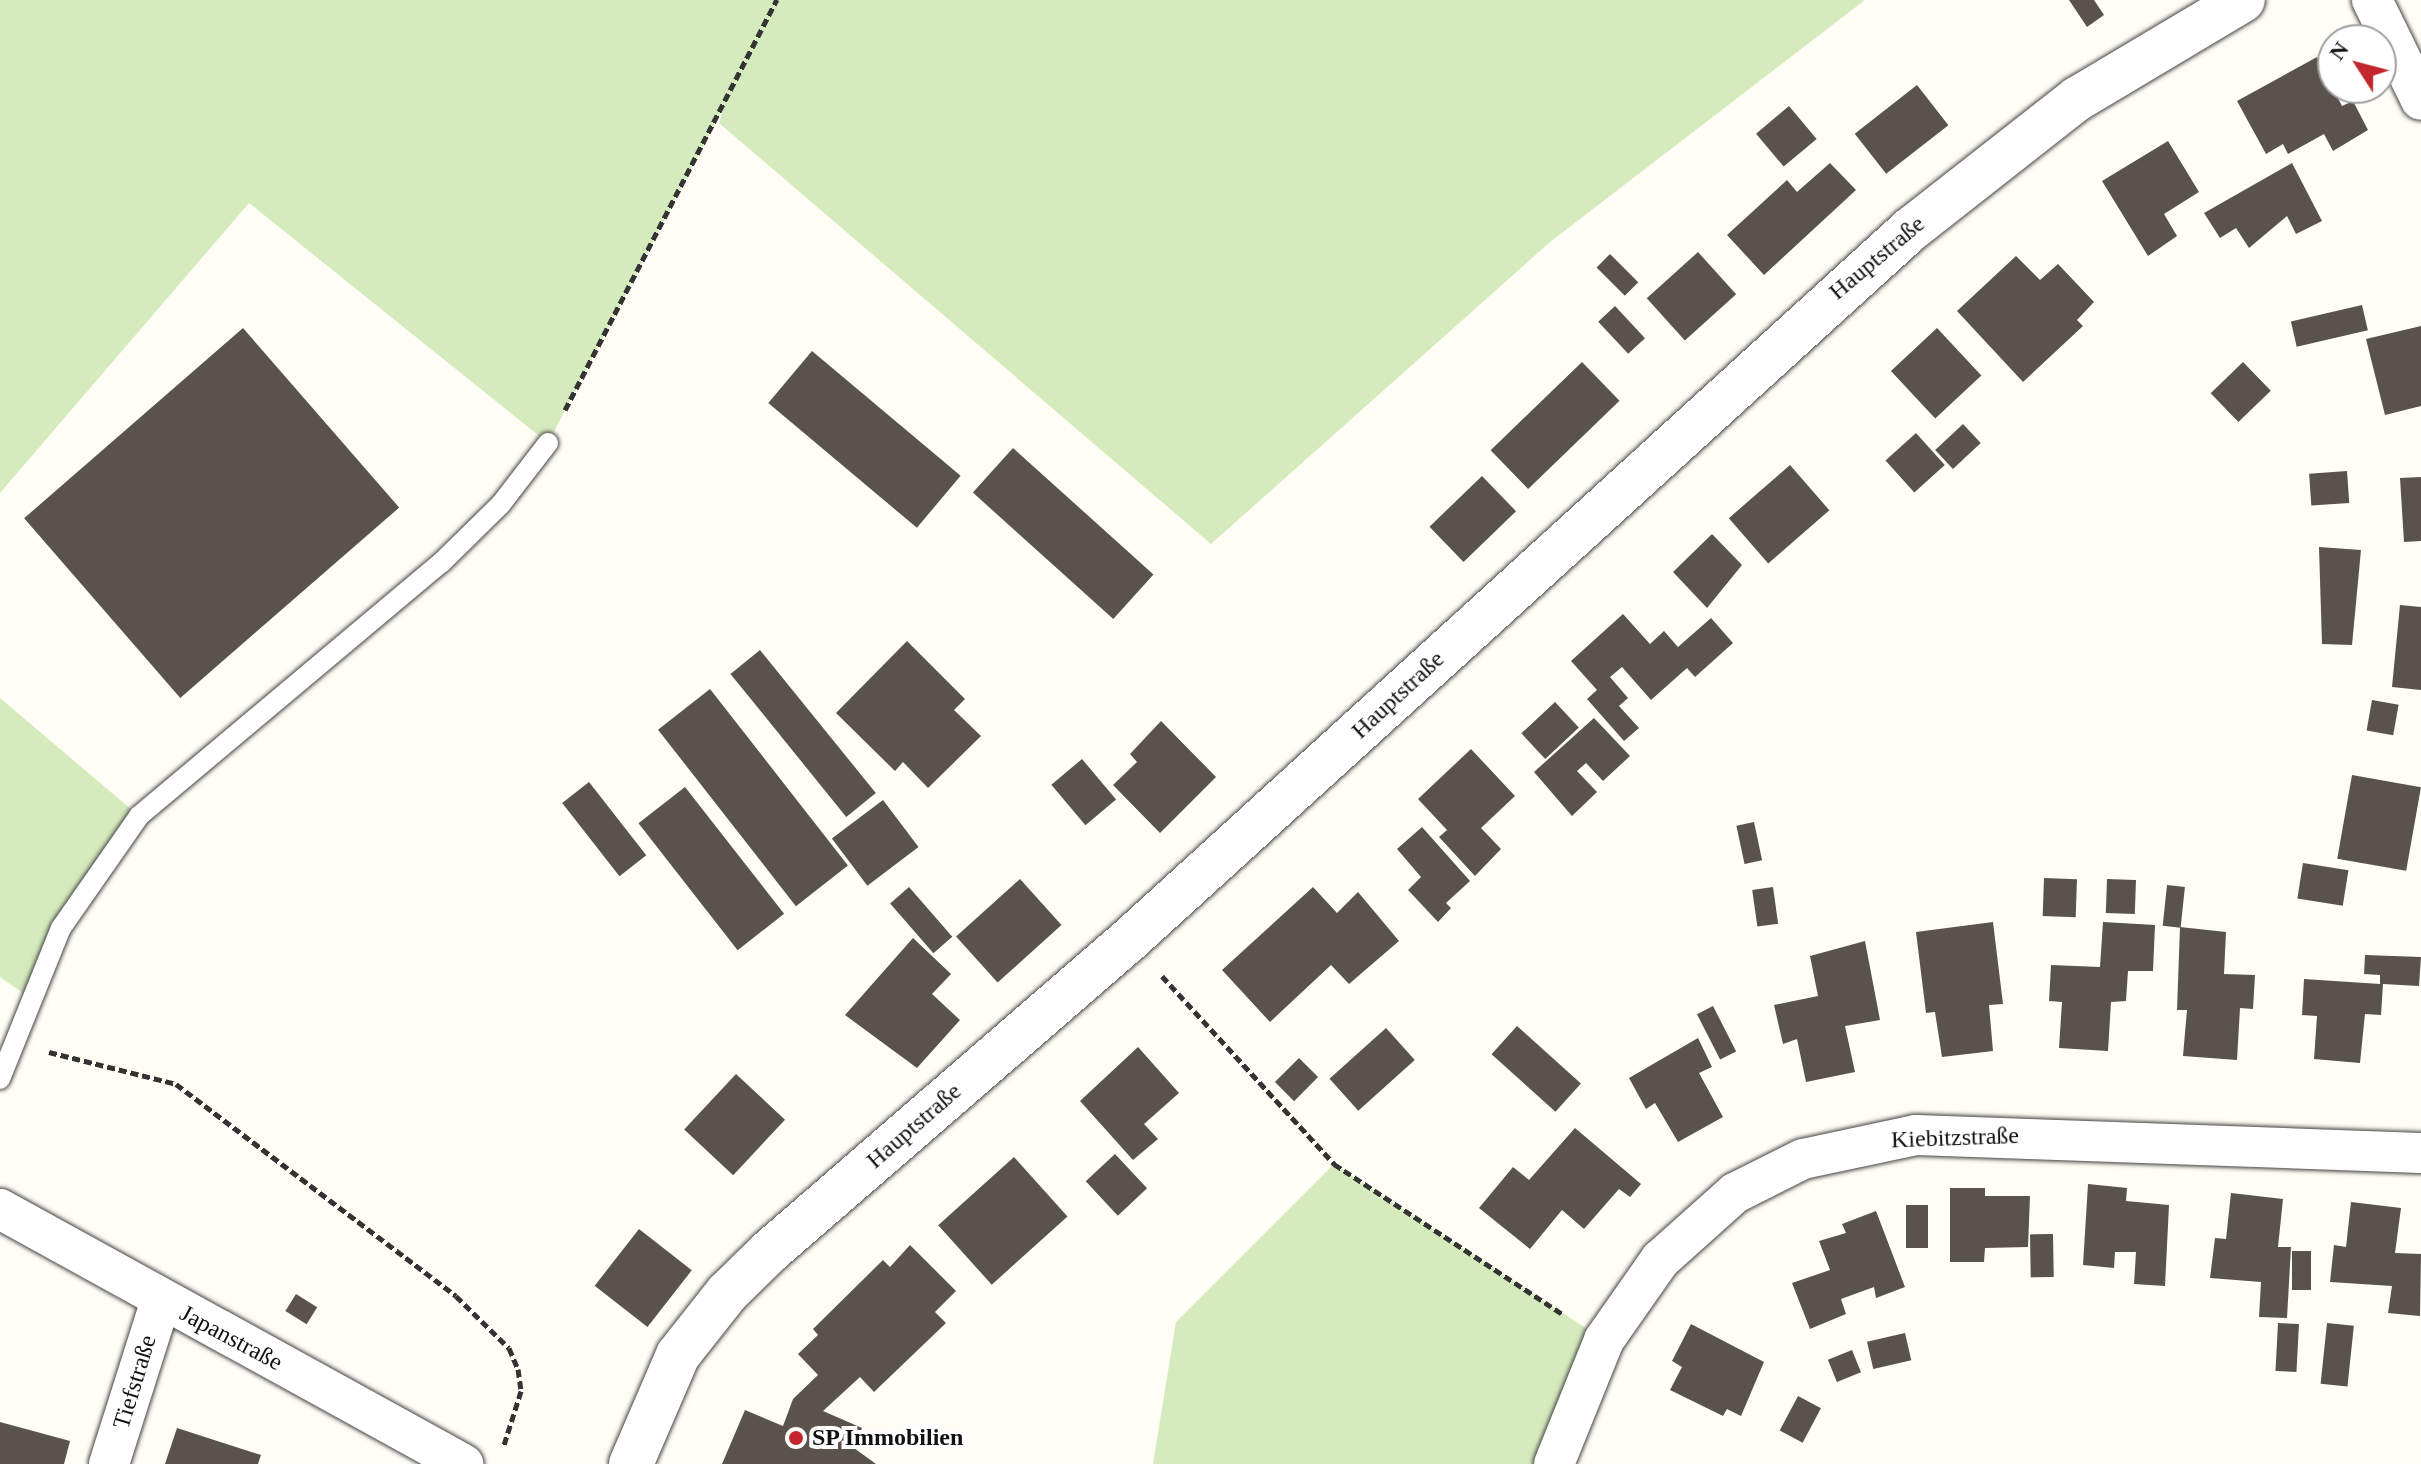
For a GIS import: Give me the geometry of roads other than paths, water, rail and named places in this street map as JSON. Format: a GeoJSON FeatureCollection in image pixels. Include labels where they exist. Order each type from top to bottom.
{"type":"FeatureCollection","features":[{"type":"Feature","properties":{"kind":"street","name":"Hauptstraße"},"geometry":{"type":"LineString","coordinates":[[631,1464],[678,1355],[727,1293],[1129,940],[1911,229],[2077,99],[2243,0]]}},
{"type":"Feature","properties":{"kind":"street"},"geometry":{"type":"LineString","coordinates":[[2372,0],[2421,100]]}},
{"type":"Feature","properties":{"kind":"street","name":"Kiebitzstraße"},"geometry":{"type":"LineString","coordinates":[[1554,1464],[1604,1340],[1660,1260],[1735,1193],[1803,1159],[1868,1142],[2028,1136],[2420,1148]]}},
{"type":"Feature","properties":{"kind":"street","name":"Japanstraße"},"geometry":{"type":"LineString","coordinates":[[0,1209],[463,1464]]}},
{"type":"Feature","properties":{"kind":"street","name":"Tiefstraße"},"geometry":{"type":"LineString","coordinates":[[109,1464],[161,1300]]}},
{"type":"Feature","properties":{"kind":"lane"},"geometry":{"type":"LineString","coordinates":[[0,1079],[61,928],[139,816],[441,563],[501,504],[548,443]]}},
{"type":"Feature","properties":{"kind":"place","name":"SP Immobilien"},"geometry":{"type":"Point","coordinates":[796,1438]}}]}
